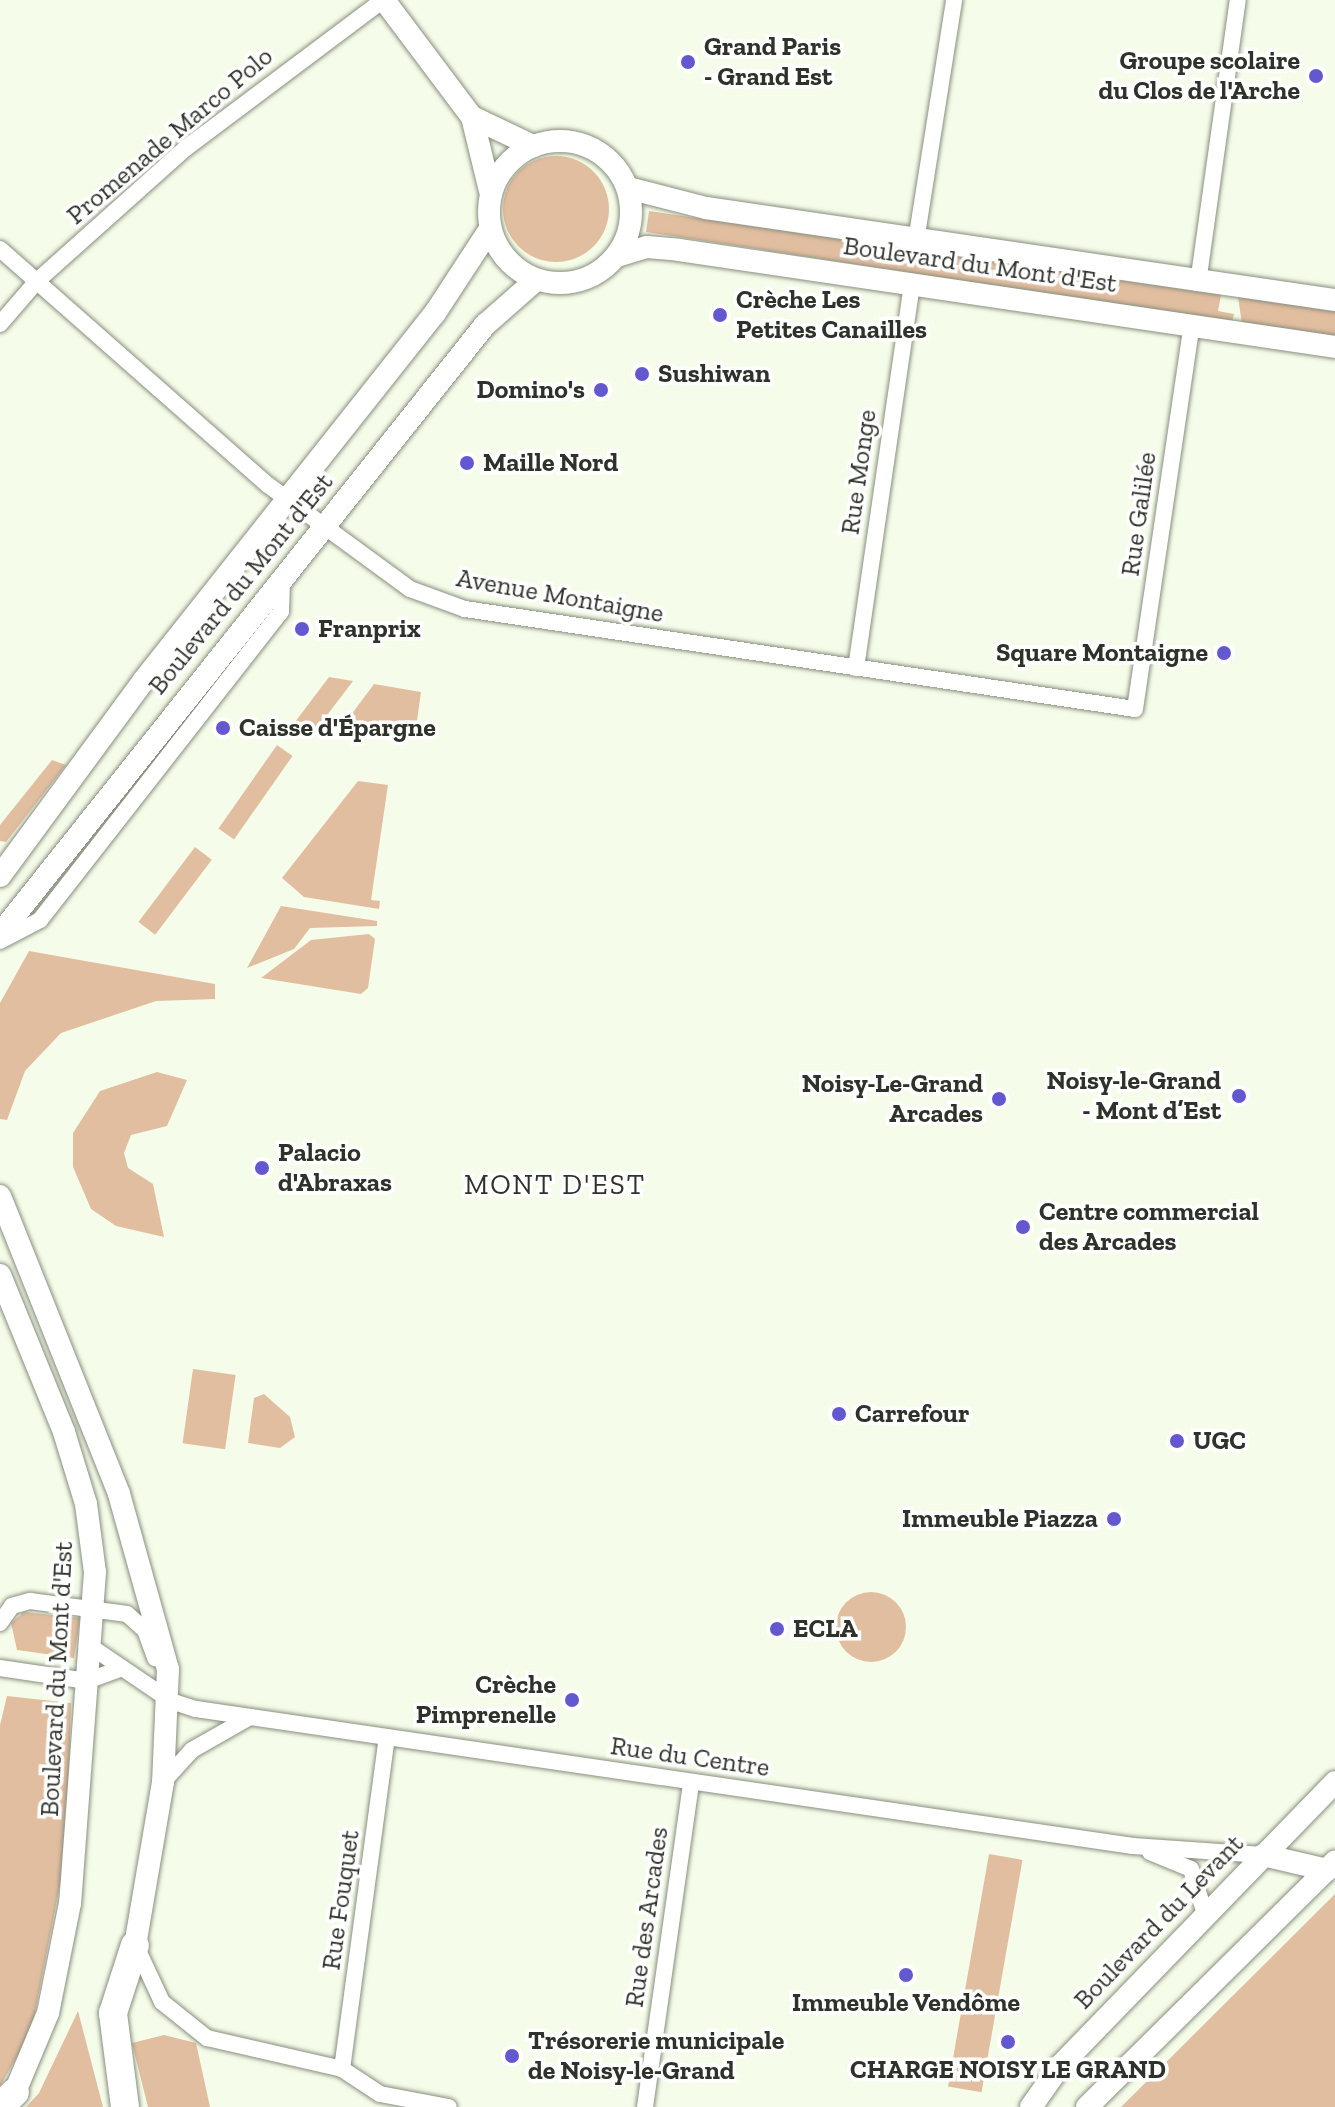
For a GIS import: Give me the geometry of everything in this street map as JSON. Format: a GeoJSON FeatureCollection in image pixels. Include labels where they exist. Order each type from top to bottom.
{"type":"FeatureCollection","features":[{"type":"Feature","properties":{"kind":"highway"},"geometry":{"type":"LineString","coordinates":[[125,2107],[113,2033],[116,1996],[135,1945]]}},
{"type":"Feature","properties":{"kind":"main road"},"geometry":{"type":"LineString","coordinates":[[384,0],[472,117],[490,193],[490,229],[507,260],[536,280],[580,281],[617,256],[632,212],[628,188],[599,152],[578,143],[533,146],[514,157],[490,193]]}},
{"type":"Feature","properties":{"kind":"main road"},"geometry":{"type":"LineString","coordinates":[[472,117],[533,146]]}},
{"type":"Feature","properties":{"kind":"main road","name":"Boulevard du Mont d'Est"},"geometry":{"type":"LineString","coordinates":[[628,188],[659,200],[916,241],[1335,300]]}},
{"type":"Feature","properties":{"kind":"main road","name":"Boulevard du Mont d'Est"},"geometry":{"type":"LineString","coordinates":[[0,876],[25,836],[435,313],[490,229]]}},
{"type":"Feature","properties":{"kind":"main road","name":"Boulevard du Mont d'Est"},"geometry":{"type":"LineString","coordinates":[[617,256],[647,247],[912,282],[1335,347]]}},
{"type":"Feature","properties":{"kind":"main road","name":"Boulevard du Mont d'Est"},"geometry":{"type":"LineString","coordinates":[[0,934],[485,325],[536,280]]}},
{"type":"Feature","properties":{"kind":"main road"},"geometry":{"type":"LineString","coordinates":[[0,861],[25,836]]}},
{"type":"Feature","properties":{"kind":"main road"},"geometry":{"type":"LineString","coordinates":[[0,1196],[119,1494],[161,1636],[171,1701],[163,1782],[135,1945]]}},
{"type":"Feature","properties":{"kind":"main road"},"geometry":{"type":"LineString","coordinates":[[0,1231],[50,1355],[76,1385]]}},
{"type":"Feature","properties":{"kind":"main road","name":"Boulevard du Mont d'Est"},"geometry":{"type":"LineString","coordinates":[[0,1275],[45,1384],[86,1504],[93,1609],[59,1972],[8,2100]]}},
{"type":"Feature","properties":{"kind":"main road"},"geometry":{"type":"LineString","coordinates":[[45,1384],[68,1403],[99,1475],[119,1494]]}},
{"type":"Feature","properties":{"kind":"main road","name":"Boulevard du Levant"},"geometry":{"type":"LineString","coordinates":[[1031,2107],[1060,2066],[1335,1782]]}},
{"type":"Feature","properties":{"kind":"main road"},"geometry":{"type":"LineString","coordinates":[[1263,1855],[1331,1866]]}},
{"type":"Feature","properties":{"kind":"main road"},"geometry":{"type":"LineString","coordinates":[[1087,2107],[1331,1866]]}},
{"type":"Feature","properties":{"kind":"street","name":"Promenade Marco Polo"},"geometry":{"type":"LineString","coordinates":[[0,324],[37,281],[186,148],[384,0]]}},
{"type":"Feature","properties":{"kind":"street"},"geometry":{"type":"LineString","coordinates":[[916,241],[954,0]]}},
{"type":"Feature","properties":{"kind":"street"},"geometry":{"type":"LineString","coordinates":[[1198,283],[1238,0]]}},
{"type":"Feature","properties":{"kind":"street","name":"Avenue Montaigne"},"geometry":{"type":"LineString","coordinates":[[0,249],[287,499],[410,589],[465,609],[1135,709]]}},
{"type":"Feature","properties":{"kind":"street","name":"Rue Monge"},"geometry":{"type":"LineString","coordinates":[[856,668],[912,282]]}},
{"type":"Feature","properties":{"kind":"street","name":"Rue Galilée"},"geometry":{"type":"LineString","coordinates":[[1135,709],[1192,325]]}},
{"type":"Feature","properties":{"kind":"street"},"geometry":{"type":"LineString","coordinates":[[0,941],[40,920],[281,612],[282,578]]}},
{"type":"Feature","properties":{"kind":"street"},"geometry":{"type":"LineString","coordinates":[[0,1623],[19,1602],[93,1609],[136,1619],[171,1701]]}},
{"type":"Feature","properties":{"kind":"street","name":"Rue du Centre"},"geometry":{"type":"LineString","coordinates":[[90,1646],[171,1701],[250,1717],[1133,1846],[1263,1855]]}},
{"type":"Feature","properties":{"kind":"street"},"geometry":{"type":"LineString","coordinates":[[0,1668],[87,1681],[122,1668]]}},
{"type":"Feature","properties":{"kind":"street"},"geometry":{"type":"LineString","coordinates":[[163,1782],[192,1750],[250,1717]]}},
{"type":"Feature","properties":{"kind":"street","name":"Rue Fouquet"},"geometry":{"type":"LineString","coordinates":[[342,2069],[387,1737]]}},
{"type":"Feature","properties":{"kind":"street","name":"Rue des Arcades"},"geometry":{"type":"LineString","coordinates":[[645,2107],[691,1782]]}},
{"type":"Feature","properties":{"kind":"street"},"geometry":{"type":"LineString","coordinates":[[1133,1846],[1191,1869],[1205,1914]]}},
{"type":"Feature","properties":{"kind":"street"},"geometry":{"type":"LineString","coordinates":[[135,1945],[162,2002],[195,2031],[342,2069],[380,2094],[449,2107]]}},
{"type":"Feature","properties":{"kind":"shaded area"},"geometry":{"type":"Polygon","coordinates":[[[556,156],[576,160],[593,172],[605,189],[609,209],[605,229],[593,246],[576,258],[556,262],[536,258],[519,246],[507,229],[503,209],[507,189],[519,172],[536,160],[556,156]]]}},
{"type":"Feature","properties":{"kind":"shaded area"},"geometry":{"type":"Polygon","coordinates":[[[649,211],[1221,295],[1218,311],[1234,314],[1232,322],[646,232],[649,211]]]}},
{"type":"Feature","properties":{"kind":"shaded area"},"geometry":{"type":"Polygon","coordinates":[[[1238,297],[1335,310],[1335,338],[1242,324],[1238,297]]]}},
{"type":"Feature","properties":{"kind":"shaded area"},"geometry":{"type":"Polygon","coordinates":[[[329,677],[353,681],[312,735],[295,722],[329,677]]]}},
{"type":"Feature","properties":{"kind":"shaded area"},"geometry":{"type":"Polygon","coordinates":[[[374,684],[421,692],[415,735],[345,723],[374,684]]]}},
{"type":"Feature","properties":{"kind":"shaded area"},"geometry":{"type":"Polygon","coordinates":[[[277,745],[293,756],[234,839],[218,829],[277,745]]]}},
{"type":"Feature","properties":{"kind":"shaded area"},"geometry":{"type":"Polygon","coordinates":[[[52,760],[66,765],[6,842],[0,841],[0,825],[52,760]]]}},
{"type":"Feature","properties":{"kind":"shaded area"},"geometry":{"type":"Polygon","coordinates":[[[358,781],[388,785],[371,900],[380,901],[379,909],[304,897],[282,878],[358,781]]]}},
{"type":"Feature","properties":{"kind":"shaded area"},"geometry":{"type":"Polygon","coordinates":[[[195,847],[212,860],[155,935],[138,922],[195,847]]]}},
{"type":"Feature","properties":{"kind":"shaded area"},"geometry":{"type":"Polygon","coordinates":[[[281,906],[377,921],[377,926],[310,928],[294,949],[247,968],[281,906]]]}},
{"type":"Feature","properties":{"kind":"shaded area"},"geometry":{"type":"Polygon","coordinates":[[[369,934],[375,939],[368,988],[361,994],[261,978],[311,940],[369,934]]]}},
{"type":"Feature","properties":{"kind":"shaded area"},"geometry":{"type":"Polygon","coordinates":[[[29,951],[215,984],[215,999],[156,1001],[61,1033],[25,1071],[7,1120],[0,1119],[0,1003],[29,951]]]}},
{"type":"Feature","properties":{"kind":"shaded area"},"geometry":{"type":"Polygon","coordinates":[[[157,1072],[187,1080],[167,1126],[131,1135],[124,1153],[128,1168],[153,1184],[164,1237],[116,1226],[91,1209],[73,1167],[73,1133],[100,1091],[157,1072]]]}},
{"type":"Feature","properties":{"kind":"shaded area"},"geometry":{"type":"Polygon","coordinates":[[[193,1369],[236,1375],[225,1449],[183,1443],[193,1369]]]}},
{"type":"Feature","properties":{"kind":"shaded area"},"geometry":{"type":"Polygon","coordinates":[[[264,1394],[290,1417],[295,1437],[280,1448],[248,1443],[254,1398],[264,1394]]]}},
{"type":"Feature","properties":{"kind":"shaded area"},"geometry":{"type":"Polygon","coordinates":[[[871,1592],[896,1602],[906,1627],[896,1652],[871,1662],[846,1652],[836,1627],[846,1602],[871,1592]]]}},
{"type":"Feature","properties":{"kind":"shaded area"},"geometry":{"type":"Polygon","coordinates":[[[24,1612],[80,1618],[74,1658],[17,1650],[11,1623],[24,1612]]]}},
{"type":"Feature","properties":{"kind":"shaded area"},"geometry":{"type":"Polygon","coordinates":[[[7,1696],[71,1703],[67,1849],[31,2033],[0,2086],[0,1725],[7,1696]]]}},
{"type":"Feature","properties":{"kind":"shaded area"},"geometry":{"type":"Polygon","coordinates":[[[989,1854],[1022,1860],[982,2092],[948,2086],[989,1854]]]}},
{"type":"Feature","properties":{"kind":"shaded area"},"geometry":{"type":"Polygon","coordinates":[[[1335,1894],[1335,2107],[1121,2107],[1335,1894]]]}},
{"type":"Feature","properties":{"kind":"shaded area"},"geometry":{"type":"Polygon","coordinates":[[[78,2011],[103,2107],[26,2107],[39,2093],[78,2011]]]}},
{"type":"Feature","properties":{"kind":"shaded area"},"geometry":{"type":"Polygon","coordinates":[[[164,2035],[196,2043],[210,2107],[148,2107],[132,2043],[164,2035]]]}},
{"type":"Feature","properties":{"kind":"place","name":"Grand Paris - Grand Est"},"geometry":{"type":"Point","coordinates":[688,62]}},
{"type":"Feature","properties":{"kind":"place","name":"Groupe scolaire du Clos de l'Arche"},"geometry":{"type":"Point","coordinates":[1316,76]}},
{"type":"Feature","properties":{"kind":"place","name":"Crèche Les Petites Canailles"},"geometry":{"type":"Point","coordinates":[720,315]}},
{"type":"Feature","properties":{"kind":"place","name":"Sushiwan"},"geometry":{"type":"Point","coordinates":[642,374]}},
{"type":"Feature","properties":{"kind":"place","name":"Domino's"},"geometry":{"type":"Point","coordinates":[601,390]}},
{"type":"Feature","properties":{"kind":"place","name":"Maille Nord"},"geometry":{"type":"Point","coordinates":[467,463]}},
{"type":"Feature","properties":{"kind":"place","name":"Franprix"},"geometry":{"type":"Point","coordinates":[302,629]}},
{"type":"Feature","properties":{"kind":"place","name":"Square Montaigne"},"geometry":{"type":"Point","coordinates":[1224,653]}},
{"type":"Feature","properties":{"kind":"place","name":"Caisse d'Épargne"},"geometry":{"type":"Point","coordinates":[223,728]}},
{"type":"Feature","properties":{"kind":"place","name":"Noisy-le-Grand - Mont d’Est"},"geometry":{"type":"Point","coordinates":[1239,1096]}},
{"type":"Feature","properties":{"kind":"place","name":"Noisy-Le-Grand Arcades"},"geometry":{"type":"Point","coordinates":[999,1099]}},
{"type":"Feature","properties":{"kind":"place","name":"Palacio d'Abraxas"},"geometry":{"type":"Point","coordinates":[262,1168]}},
{"type":"Feature","properties":{"kind":"place","name":"Centre commercial des Arcades"},"geometry":{"type":"Point","coordinates":[1023,1227]}},
{"type":"Feature","properties":{"kind":"place","name":"Carrefour"},"geometry":{"type":"Point","coordinates":[839,1414]}},
{"type":"Feature","properties":{"kind":"place","name":"UGC"},"geometry":{"type":"Point","coordinates":[1177,1441]}},
{"type":"Feature","properties":{"kind":"place","name":"Immeuble Piazza"},"geometry":{"type":"Point","coordinates":[1114,1519]}},
{"type":"Feature","properties":{"kind":"place","name":"ECLA"},"geometry":{"type":"Point","coordinates":[777,1629]}},
{"type":"Feature","properties":{"kind":"place","name":"Crèche Pimprenelle"},"geometry":{"type":"Point","coordinates":[572,1700]}},
{"type":"Feature","properties":{"kind":"place","name":"Immeuble Vendôme"},"geometry":{"type":"Point","coordinates":[906,1975]}},
{"type":"Feature","properties":{"kind":"place","name":"CHARGE NOISY LE GRAND"},"geometry":{"type":"Point","coordinates":[1008,2042]}},
{"type":"Feature","properties":{"kind":"place","name":"Trésorerie municipale de Noisy-le-Grand"},"geometry":{"type":"Point","coordinates":[512,2056]}},
{"type":"Feature","properties":{"kind":"district","name":"MONT D'EST"},"geometry":{"type":"Point","coordinates":[555,1185]}}]}
